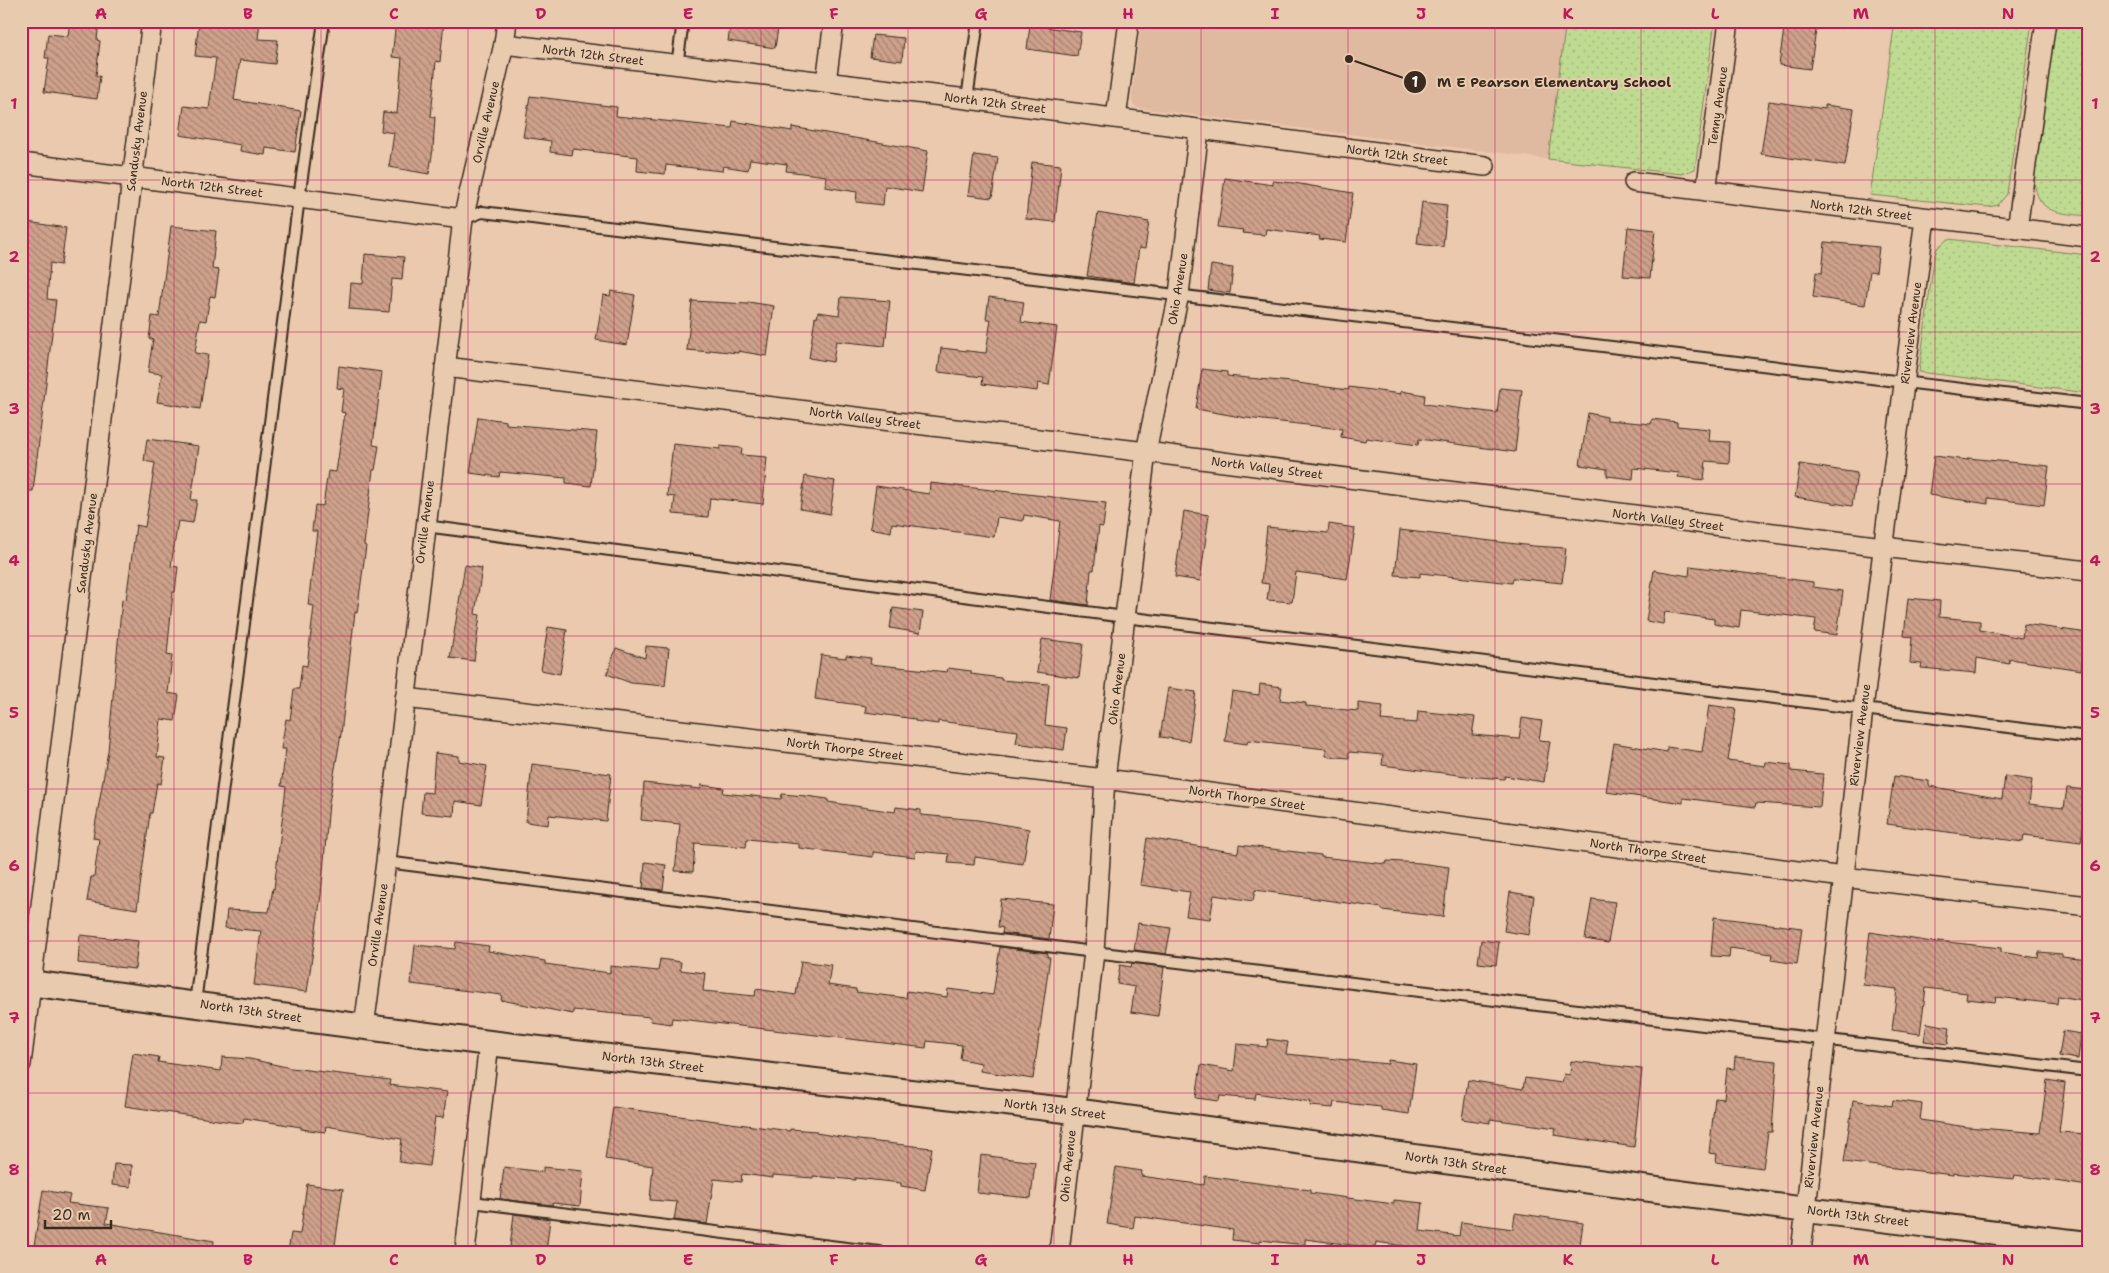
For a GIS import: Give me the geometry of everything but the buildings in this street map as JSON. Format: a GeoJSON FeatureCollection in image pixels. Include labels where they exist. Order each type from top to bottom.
{"type":"FeatureCollection","features":[{"type":"Feature","properties":{"kind":"street","name":"Sandusky Avenue"},"geometry":{"type":"LineString","coordinates":[[21,1064],[26,982],[152,21]]}},
{"type":"Feature","properties":{"kind":"street","name":"Orville Avenue"},"geometry":{"type":"LineString","coordinates":[[364,1027],[386,862],[463,219],[504,44],[507,21]]}},
{"type":"Feature","properties":{"kind":"street"},"geometry":{"type":"LineString","coordinates":[[826,82],[834,21]]}},
{"type":"Feature","properties":{"kind":"street"},"geometry":{"type":"LineString","coordinates":[[1116,118],[1129,21]]}},
{"type":"Feature","properties":{"kind":"street","name":"Tenny Avenue"},"geometry":{"type":"LineString","coordinates":[[1706,191],[1729,21]]}},
{"type":"Feature","properties":{"kind":"street"},"geometry":{"type":"LineString","coordinates":[[2018,229],[2046,21]]}},
{"type":"Feature","properties":{"kind":"street","name":"North 12th Street"},"geometry":{"type":"LineString","coordinates":[[504,44],[967,99],[1485,166]]}},
{"type":"Feature","properties":{"kind":"street","name":"Ohio Avenue"},"geometry":{"type":"LineString","coordinates":[[1059,1252],[1094,952],[1106,779],[1125,617],[1146,452],[1179,294],[1199,130]]}},
{"type":"Feature","properties":{"kind":"street","name":"North 12th Street"},"geometry":{"type":"LineString","coordinates":[[21,163],[463,219]]}},
{"type":"Feature","properties":{"kind":"street","name":"North 12th Street"},"geometry":{"type":"LineString","coordinates":[[1634,182],[2088,237]]}},
{"type":"Feature","properties":{"kind":"street","name":"Riverview Avenue"},"geometry":{"type":"LineString","coordinates":[[1801,1252],[1863,709],[1906,382],[1925,218]]}},
{"type":"Feature","properties":{"kind":"street","name":"North Valley Street"},"geometry":{"type":"LineString","coordinates":[[445,367],[1146,452],[1883,547],[2088,571]]}},
{"type":"Feature","properties":{"kind":"street","name":"North Thorpe Street"},"geometry":{"type":"LineString","coordinates":[[405,698],[1106,779],[1843,877],[2088,906]]}},
{"type":"Feature","properties":{"kind":"street","name":"North 13th Street"},"geometry":{"type":"LineString","coordinates":[[26,982],[489,1043],[1074,1111],[1806,1210],[2088,1244]]}},
{"type":"Feature","properties":{"kind":"street"},"geometry":{"type":"LineString","coordinates":[[465,1252],[489,1043]]}},
{"type":"Feature","properties":{"kind":"lane"},"geometry":{"type":"LineString","coordinates":[[195,1003],[299,198],[324,21]]}},
{"type":"Feature","properties":{"kind":"lane"},"geometry":{"type":"LineString","coordinates":[[677,66],[683,21]]}},
{"type":"Feature","properties":{"kind":"lane"},"geometry":{"type":"LineString","coordinates":[[967,99],[978,21]]}},
{"type":"Feature","properties":{"kind":"lane"},"geometry":{"type":"LineString","coordinates":[[463,219],[482,212],[2088,404]]}},
{"type":"Feature","properties":{"kind":"lane"},"geometry":{"type":"LineString","coordinates":[[425,526],[1125,617],[2088,737]]}},
{"type":"Feature","properties":{"kind":"lane"},"geometry":{"type":"LineString","coordinates":[[386,862],[1094,952],[2088,1072]]}},
{"type":"Feature","properties":{"kind":"lane"},"geometry":{"type":"LineString","coordinates":[[472,1202],[879,1252]]}},
{"type":"Feature","properties":{"kind":"shaded area"},"geometry":{"type":"Polygon","coordinates":[[[1141,21],[1566,21],[1548,159],[1138,108],[1133,104],[1132,97],[1141,21]]]}},
{"type":"Feature","properties":{"kind":"green space"},"geometry":{"type":"Polygon","coordinates":[[[1566,21],[1715,21],[1695,169],[1682,174],[1548,159],[1566,21]]]}},
{"type":"Feature","properties":{"kind":"green space"},"geometry":{"type":"Polygon","coordinates":[[[1895,21],[2032,21],[2007,194],[1998,205],[1988,207],[1870,195],[1895,21]]]}},
{"type":"Feature","properties":{"kind":"green space"},"geometry":{"type":"Polygon","coordinates":[[[2055,21],[2088,21],[2088,216],[2065,213],[2048,208],[2042,203],[2035,186],[2033,172],[2055,21]]]}},
{"type":"Feature","properties":{"kind":"green space"},"geometry":{"type":"Polygon","coordinates":[[[1948,239],[2088,255],[2088,393],[1919,372],[1934,259],[1937,248],[1948,239]]]}},
{"type":"Feature","properties":{"kind":"place","name":"M E Pearson Elementary School"},"geometry":{"type":"Point","coordinates":[1349,59]}}]}
